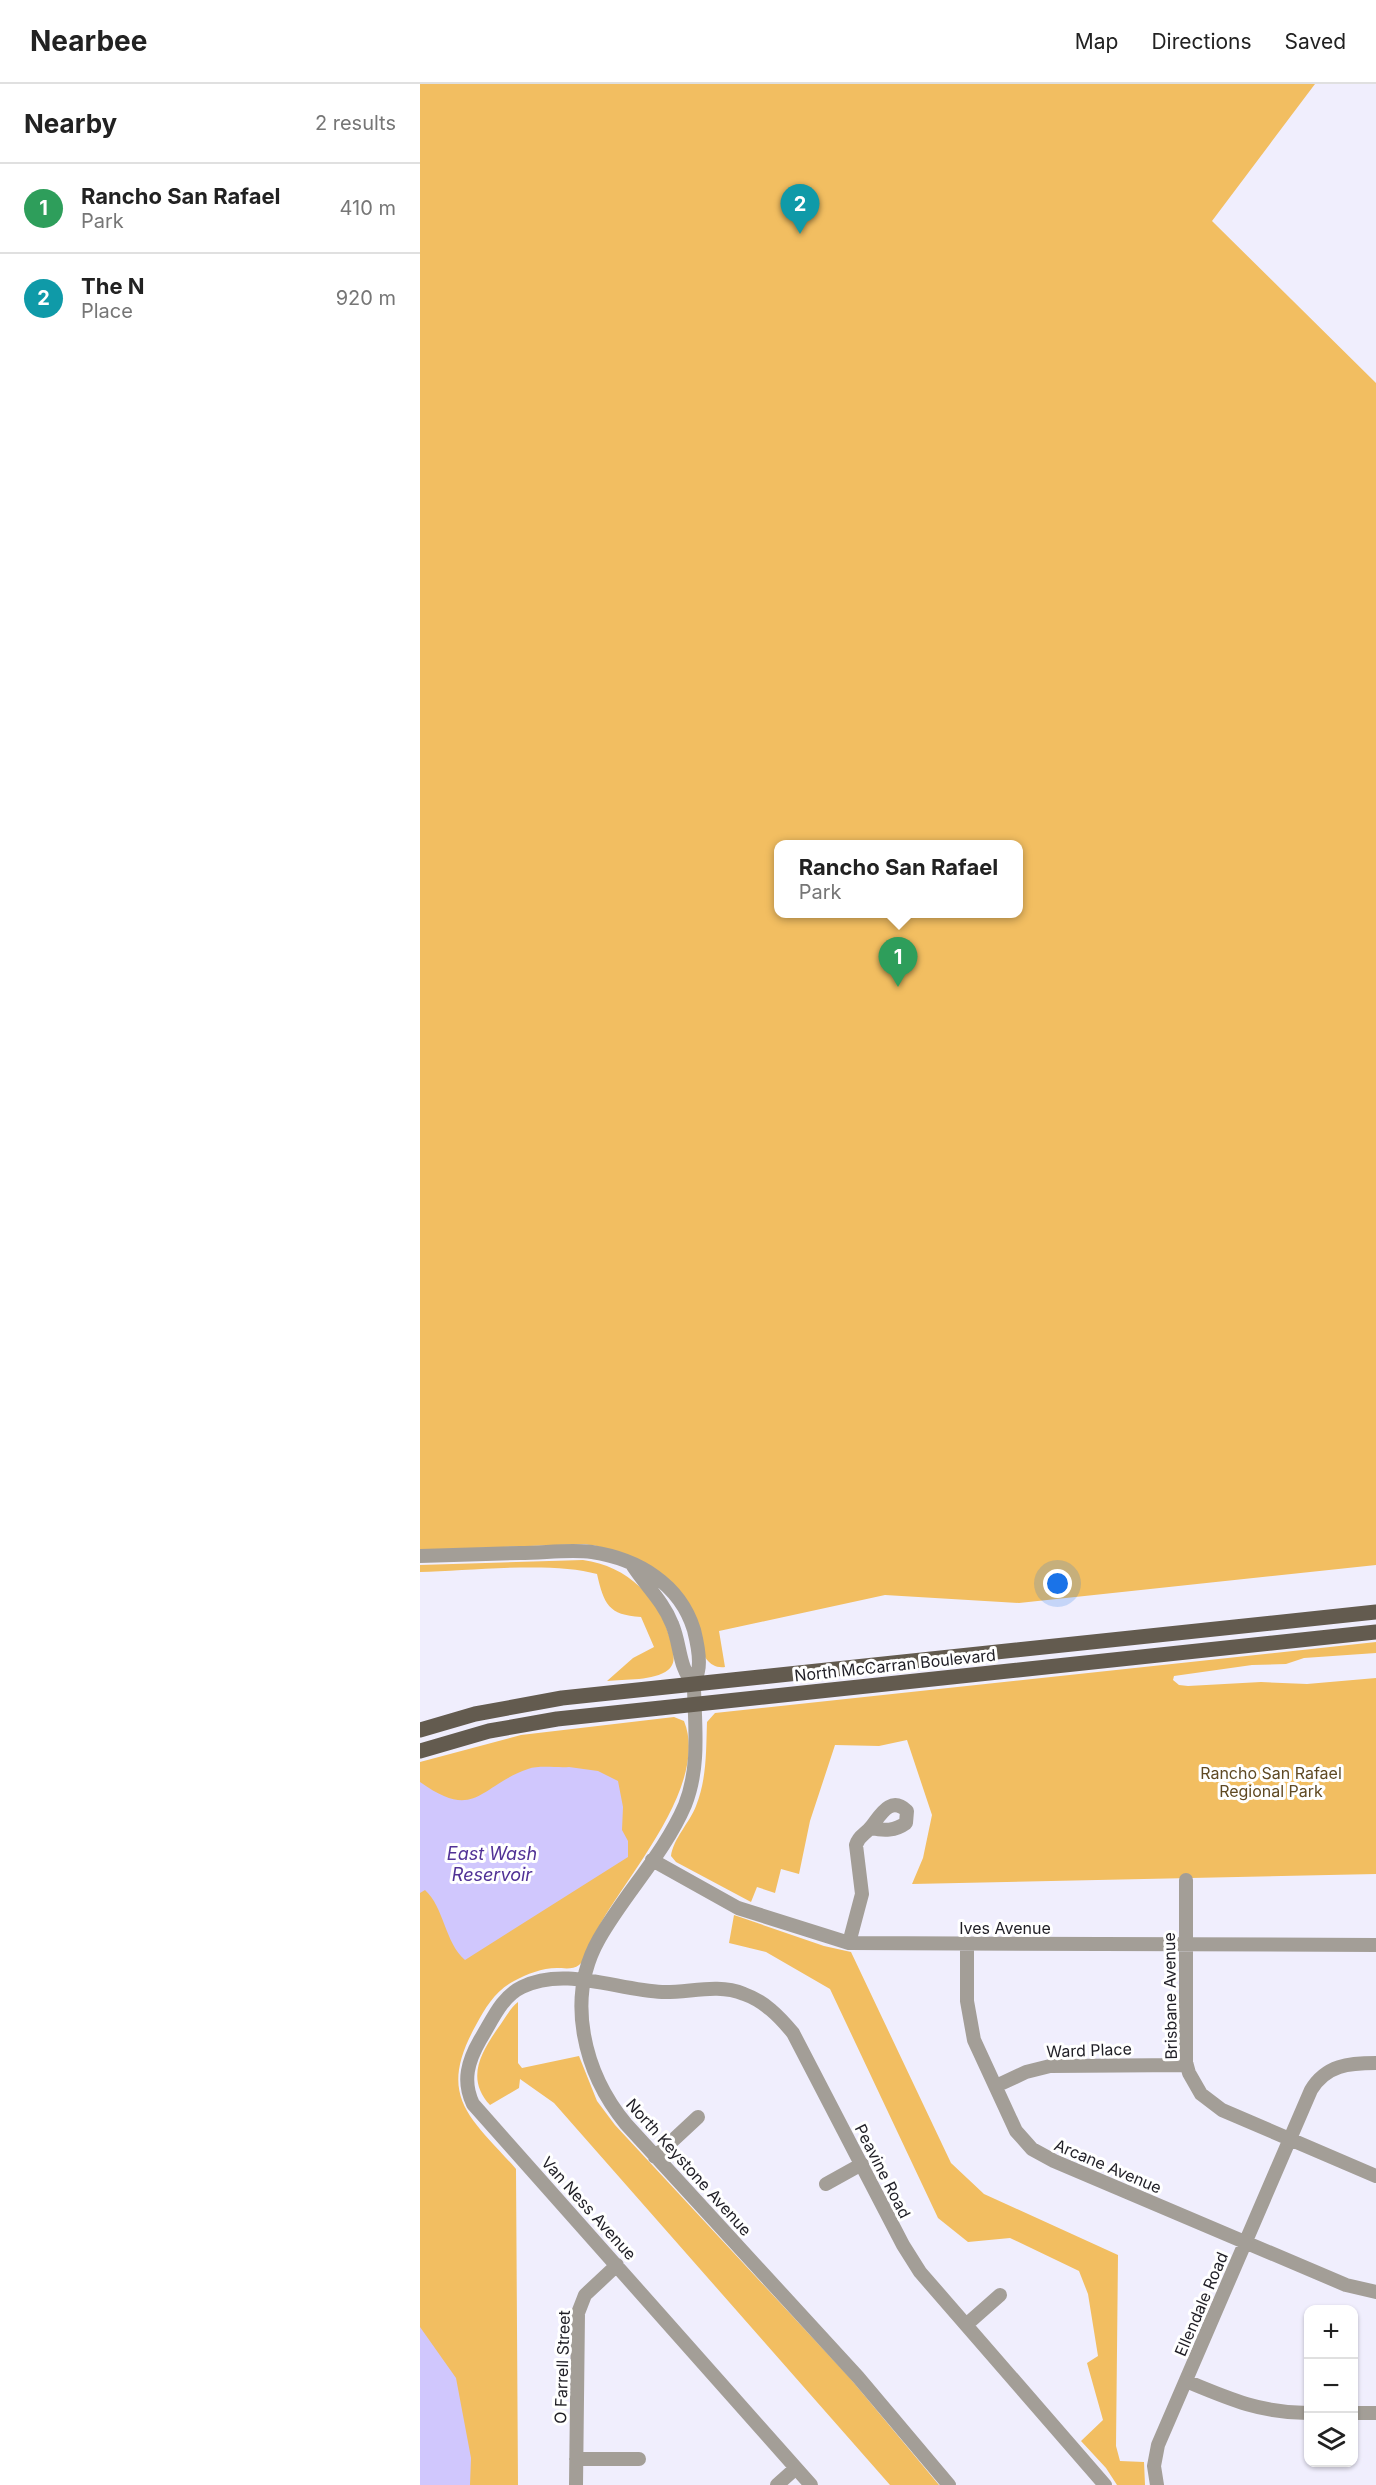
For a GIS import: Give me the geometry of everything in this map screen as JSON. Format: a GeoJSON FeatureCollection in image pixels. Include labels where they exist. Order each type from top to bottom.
{"type":"FeatureCollection","features":[{"type":"Feature","properties":{"kind":"main road","name":"North McCarran Boulevard"},"geometry":{"type":"LineString","coordinates":[[420,1730],[517,1705],[694,1684],[1376,1612]]}},
{"type":"Feature","properties":{"kind":"main road"},"geometry":{"type":"LineString","coordinates":[[1280,1623],[1282,1642]]}},
{"type":"Feature","properties":{"kind":"main road","name":"North McCarran Boulevard"},"geometry":{"type":"LineString","coordinates":[[420,1751],[458,1739],[525,1724],[1376,1632]]}},
{"type":"Feature","properties":{"kind":"street"},"geometry":{"type":"LineString","coordinates":[[420,1556],[582,1552],[606,1555],[633,1566],[666,1611],[677,1639],[682,1667],[694,1684]]}},
{"type":"Feature","properties":{"kind":"street","name":"North Keystone Avenue"},"geometry":{"type":"LineString","coordinates":[[694,1684],[696,1749],[690,1788],[674,1825],[600,1937],[591,1955],[584,1981],[582,2030],[595,2077],[615,2111],[858,2377],[949,2485]]}},
{"type":"Feature","properties":{"kind":"street"},"geometry":{"type":"LineString","coordinates":[[849,1943],[862,1894],[856,1845],[859,1837],[871,1828]]}},
{"type":"Feature","properties":{"kind":"street","name":"Ives Avenue"},"geometry":{"type":"LineString","coordinates":[[651,1860],[738,1908],[849,1943],[1376,1945]]}},
{"type":"Feature","properties":{"kind":"street","name":"Brisbane Avenue"},"geometry":{"type":"LineString","coordinates":[[1186,1880],[1187,2065],[1195,2084],[1210,2102],[1234,2115],[1376,2176]]}},
{"type":"Feature","properties":{"kind":"street","name":"Arcane Avenue"},"geometry":{"type":"LineString","coordinates":[[967,1945],[970,2027],[1016,2131],[1032,2149],[1346,2285],[1376,2292]]}},
{"type":"Feature","properties":{"kind":"street","name":"Van Ness Avenue"},"geometry":{"type":"LineString","coordinates":[[584,1981],[540,1981],[511,1993],[475,2049],[467,2072],[466,2085],[473,2104],[811,2485]]}},
{"type":"Feature","properties":{"kind":"street","name":"Peavine Road"},"geometry":{"type":"LineString","coordinates":[[584,1981],[661,1992],[730,1990],[744,1994],[771,2009],[793,2033],[910,2258],[1105,2485]]}},
{"type":"Feature","properties":{"kind":"street","name":"Ellendale Road"},"geometry":{"type":"LineString","coordinates":[[1157,2485],[1155,2455],[1311,2090],[1321,2076],[1339,2066],[1376,2063]]}},
{"type":"Feature","properties":{"kind":"street","name":"Ward Place"},"geometry":{"type":"LineString","coordinates":[[996,2086],[1026,2072],[1050,2066],[1187,2065]]}},
{"type":"Feature","properties":{"kind":"street"},"geometry":{"type":"LineString","coordinates":[[655,2157],[698,2117]]}},
{"type":"Feature","properties":{"kind":"street"},"geometry":{"type":"LineString","coordinates":[[825,2184],[862,2164]]}},
{"type":"Feature","properties":{"kind":"street","name":"O Farrell Street"},"geometry":{"type":"LineString","coordinates":[[576,2485],[578,2313],[585,2295],[617,2265]]}},
{"type":"Feature","properties":{"kind":"street"},"geometry":{"type":"LineString","coordinates":[[966,2325],[1000,2295]]}},
{"type":"Feature","properties":{"kind":"street"},"geometry":{"type":"LineString","coordinates":[[1186,2381],[1255,2409],[1304,2413]]}},
{"type":"Feature","properties":{"kind":"street"},"geometry":{"type":"LineString","coordinates":[[1358,2413],[1376,2413]]}},
{"type":"Feature","properties":{"kind":"street"},"geometry":{"type":"LineString","coordinates":[[576,2460],[639,2459]]}},
{"type":"Feature","properties":{"kind":"street"},"geometry":{"type":"LineString","coordinates":[[777,2485],[796,2468]]}},
{"type":"Feature","properties":{"kind":"green space"},"geometry":{"type":"Polygon","coordinates":[[[420,84],[1315,84],[1212,221],[1376,383],[1376,1565],[1019,1603],[885,1595],[719,1631],[725,1667],[715,1666],[702,1652],[684,1601],[600,1547],[584,1544],[420,1550],[420,84]]]}},
{"type":"Feature","properties":{"kind":"green space"},"geometry":{"type":"Polygon","coordinates":[[[583,1560],[614,1569],[628,1577],[650,1598],[659,1611],[671,1642],[673,1664],[668,1670],[647,1678],[607,1681],[633,1658],[654,1647],[641,1617],[621,1614],[609,1606],[602,1593],[597,1574],[579,1570],[534,1567],[420,1572],[420,1565],[583,1560]]]}},
{"type":"Feature","properties":{"kind":"green space","name":"Rancho San Rafael Regional Park"},"geometry":{"type":"Polygon","coordinates":[[[1376,1642],[1376,1653],[1304,1658],[1286,1664],[1252,1665],[1174,1676],[1173,1680],[1179,1685],[1188,1686],[1261,1682],[1307,1684],[1376,1678],[1376,1874],[912,1884],[923,1858],[932,1815],[907,1740],[879,1746],[835,1745],[810,1821],[799,1874],[781,1869],[775,1893],[757,1887],[751,1902],[676,1862],[671,1856],[675,1843],[700,1796],[705,1764],[707,1722],[715,1713],[1376,1642]]]}},
{"type":"Feature","properties":{"kind":"green space"},"geometry":{"type":"Polygon","coordinates":[[[674,1717],[684,1721],[689,1745],[686,1771],[677,1798],[647,1852],[602,1921],[583,1961],[574,1968],[540,1970],[507,1985],[487,2006],[464,2050],[459,2071],[459,2088],[464,2104],[485,2135],[516,2169],[518,2485],[420,2485],[420,1762],[521,1735],[674,1717]]]}},
{"type":"Feature","properties":{"kind":"green space"},"geometry":{"type":"Polygon","coordinates":[[[734,1915],[824,1946],[851,1952],[951,2163],[984,2194],[1118,2255],[1116,2446],[1120,2461],[1144,2462],[1145,2485],[1117,2485],[1106,2468],[1081,2441],[1103,2420],[1087,2363],[1098,2356],[1088,2294],[1079,2271],[1010,2238],[968,2242],[938,2218],[830,1989],[766,1952],[729,1943],[734,1915]]]}},
{"type":"Feature","properties":{"kind":"green space"},"geometry":{"type":"Polygon","coordinates":[[[518,2002],[518,2063],[522,2068],[579,2056],[597,2101],[615,2125],[849,2377],[939,2485],[890,2485],[554,2103],[520,2079],[519,2088],[490,2105],[479,2086],[478,2066],[486,2047],[518,2002]]]}},
{"type":"Feature","properties":{"kind":"water","name":"East Wash Reservoir"},"geometry":{"type":"Polygon","coordinates":[[[569,1767],[598,1771],[618,1781],[623,1807],[622,1830],[628,1841],[628,1857],[465,1960],[453,1944],[431,1897],[425,1890],[420,1893],[420,1782],[439,1794],[466,1800],[477,1797],[528,1769],[569,1767]]]}},
{"type":"Feature","properties":{"kind":"water"},"geometry":{"type":"Polygon","coordinates":[[[420,2327],[456,2378],[471,2458],[470,2485],[420,2485],[420,2327]]]}},
{"type":"Feature","properties":{"kind":"place","name":"The N"},"geometry":{"type":"Point","coordinates":[800,234]}},
{"type":"Feature","properties":{"kind":"place","name":"Rancho San Rafael"},"geometry":{"type":"Point","coordinates":[898,987]}}]}
